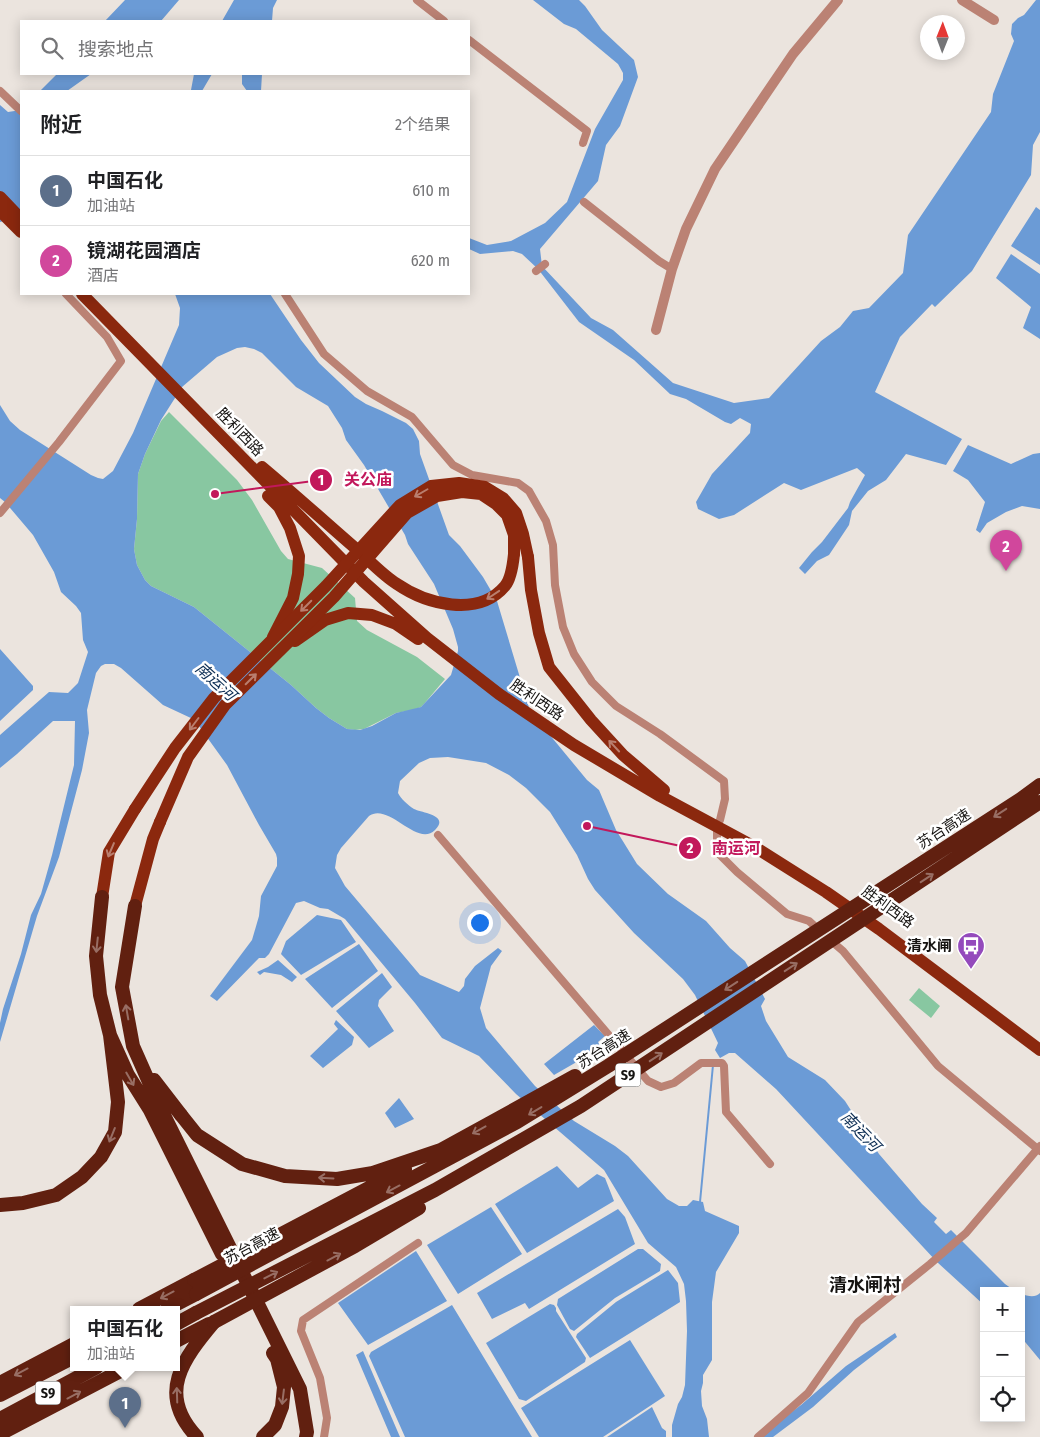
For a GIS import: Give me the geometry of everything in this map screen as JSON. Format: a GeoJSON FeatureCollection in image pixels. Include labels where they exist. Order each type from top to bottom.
{"type":"FeatureCollection","features":[{"type":"Feature","properties":{"kind":"highway","name":"苏台高速"},"geometry":{"type":"LineString","coordinates":[[171,1306],[195,1287],[518,1122],[600,1072],[1040,785]]}},
{"type":"Feature","properties":{"kind":"highway","name":"苏台高速"},"geometry":{"type":"LineString","coordinates":[[180,1322],[435,1190],[581,1106],[1040,802]]}},
{"type":"Feature","properties":{"kind":"highway"},"geometry":{"type":"LineString","coordinates":[[0,1205],[56,1195],[82,1177],[101,1157],[115,1132],[118,1102],[110,1035],[100,995],[96,956],[102,897]]}},
{"type":"Feature","properties":{"kind":"highway"},"geometry":{"type":"LineString","coordinates":[[135,906],[122,987],[132,1046],[160,1107],[300,1389],[307,1432],[306,1437]]}},
{"type":"Feature","properties":{"kind":"highway"},"geometry":{"type":"LineString","coordinates":[[147,1306],[195,1287],[705,1004]]}},
{"type":"Feature","properties":{"kind":"highway"},"geometry":{"type":"LineString","coordinates":[[110,1035],[128,1075],[150,1110],[276,1359],[284,1386],[282,1407],[275,1425],[263,1437]]}},
{"type":"Feature","properties":{"kind":"highway"},"geometry":{"type":"LineString","coordinates":[[139,1059],[197,1135],[242,1164],[285,1176],[336,1179],[373,1173],[441,1150]]}},
{"type":"Feature","properties":{"kind":"highway"},"geometry":{"type":"LineString","coordinates":[[180,1339],[354,1246],[444,1193],[581,1106]]}},
{"type":"Feature","properties":{"kind":"highway"},"geometry":{"type":"LineString","coordinates":[[197,1437],[185,1424],[177,1406],[176,1385],[183,1364],[196,1343],[214,1322]]}},
{"type":"Feature","properties":{"kind":"highway"},"geometry":{"type":"LineString","coordinates":[[0,1383],[70,1346]]}},
{"type":"Feature","properties":{"kind":"highway","name":"S9"},"geometry":{"type":"LineString","coordinates":[[0,1395],[70,1359]]}},
{"type":"Feature","properties":{"kind":"highway","name":"S9"},"geometry":{"type":"LineString","coordinates":[[0,1419],[90,1371]]}},
{"type":"Feature","properties":{"kind":"highway"},"geometry":{"type":"LineString","coordinates":[[0,1434],[120,1371]]}},
{"type":"Feature","properties":{"kind":"main road"},"geometry":{"type":"LineString","coordinates":[[0,197],[18,220]]}},
{"type":"Feature","properties":{"kind":"main road"},"geometry":{"type":"LineString","coordinates":[[0,211],[18,220]]}},
{"type":"Feature","properties":{"kind":"main road","name":"胜利西路"},"geometry":{"type":"LineString","coordinates":[[83,295],[159,367]]}},
{"type":"Feature","properties":{"kind":"main road","name":"胜利西路"},"geometry":{"type":"LineString","coordinates":[[95,295],[182,392],[364,582],[427,638],[499,694],[574,745],[660,796],[756,839],[830,885],[1040,1040]]}},
{"type":"Feature","properties":{"kind":"main road"},"geometry":{"type":"LineString","coordinates":[[182,392],[216,442],[279,507],[290,528],[299,556],[298,574],[294,598],[272,639]]}},
{"type":"Feature","properties":{"kind":"main road","name":"胜利西路"},"geometry":{"type":"LineString","coordinates":[[182,392],[262,467],[370,577],[433,632],[511,693],[576,737],[719,823],[826,892],[879,929],[1040,1050]]}},
{"type":"Feature","properties":{"kind":"main road"},"geometry":{"type":"LineString","coordinates":[[135,906],[153,838],[188,757],[225,706],[334,597],[407,513],[437,496],[462,492],[481,494],[496,504],[507,516],[514,536],[512,569],[506,586],[490,598],[474,604],[452,606],[429,601],[396,584],[262,467]]}},
{"type":"Feature","properties":{"kind":"main road"},"geometry":{"type":"LineString","coordinates":[[102,897],[109,852],[175,748],[214,698],[326,586],[400,505],[432,486],[460,482],[485,487],[503,498],[516,514],[528,557],[538,633],[549,667],[591,720],[623,755],[664,790]]}},
{"type":"Feature","properties":{"kind":"main road"},"geometry":{"type":"LineString","coordinates":[[281,650],[325,620],[348,613],[372,615],[396,624],[499,694]]}},
{"type":"Feature","properties":{"kind":"street"},"geometry":{"type":"LineString","coordinates":[[417,0],[443,20]]}},
{"type":"Feature","properties":{"kind":"street"},"geometry":{"type":"LineString","coordinates":[[656,330],[672,269],[686,229],[715,169],[793,54],[838,0]]}},
{"type":"Feature","properties":{"kind":"street"},"geometry":{"type":"LineString","coordinates":[[962,0],[994,20]]}},
{"type":"Feature","properties":{"kind":"street"},"geometry":{"type":"LineString","coordinates":[[470,41],[587,131],[583,143]]}},
{"type":"Feature","properties":{"kind":"street"},"geometry":{"type":"LineString","coordinates":[[0,90],[20,110]]}},
{"type":"Feature","properties":{"kind":"street"},"geometry":{"type":"LineString","coordinates":[[584,202],[659,261],[672,269]]}},
{"type":"Feature","properties":{"kind":"street"},"geometry":{"type":"LineString","coordinates":[[536,271],[545,264]]}},
{"type":"Feature","properties":{"kind":"street"},"geometry":{"type":"LineString","coordinates":[[0,513],[59,442],[121,361],[107,337],[67,295]]}},
{"type":"Feature","properties":{"kind":"street"},"geometry":{"type":"LineString","coordinates":[[286,295],[324,354],[367,391],[412,416],[453,466],[472,475],[518,483],[530,491],[546,521],[553,545],[556,584],[563,627],[574,654],[592,682],[616,706],[660,734],[724,781],[725,799],[719,823],[717,852],[737,872],[787,914],[809,921],[843,951],[938,1066],[1039,1149],[966,1233],[858,1322],[808,1394],[758,1437]]}},
{"type":"Feature","properties":{"kind":"street"},"geometry":{"type":"LineString","coordinates":[[438,835],[648,1081],[661,1087],[674,1083],[701,1063],[722,1063],[724,1066],[726,1112],[770,1164]]}},
{"type":"Feature","properties":{"kind":"street"},"geometry":{"type":"LineString","coordinates":[[324,1437],[326,1418],[320,1378],[301,1331],[303,1320],[418,1243]]}},
{"type":"Feature","properties":{"kind":"green space"},"geometry":{"type":"Polygon","coordinates":[[[169,412],[237,480],[252,500],[281,551],[288,559],[322,568],[355,598],[357,621],[367,630],[417,657],[445,679],[421,707],[396,713],[364,729],[347,729],[316,708],[291,685],[194,607],[151,586],[145,580],[137,565],[134,549],[138,474],[145,454],[161,421],[169,412]]]}},
{"type":"Feature","properties":{"kind":"green space"},"geometry":{"type":"Polygon","coordinates":[[[919,988],[940,1006],[931,1018],[909,1000],[919,988]]]}},
{"type":"Feature","properties":{"kind":"water"},"geometry":{"type":"Polygon","coordinates":[[[125,0],[179,0],[162,20],[106,20],[125,0]]]}},
{"type":"Feature","properties":{"kind":"water"},"geometry":{"type":"Polygon","coordinates":[[[234,0],[277,0],[273,8],[272,20],[223,20],[234,0]]]}},
{"type":"Feature","properties":{"kind":"water"},"geometry":{"type":"Polygon","coordinates":[[[533,0],[579,0],[602,30],[634,60],[638,77],[620,126],[606,145],[598,181],[540,249],[542,266],[591,318],[613,330],[673,383],[734,403],[769,398],[821,341],[840,327],[853,311],[869,308],[903,273],[908,235],[991,112],[993,94],[1014,41],[1011,34],[1012,24],[1024,15],[1036,0],[1040,0],[1040,132],[1033,145],[1031,175],[972,271],[935,307],[932,304],[900,337],[875,392],[962,439],[946,465],[906,454],[886,480],[868,491],[852,511],[849,525],[829,555],[817,561],[805,574],[799,568],[848,508],[865,475],[857,468],[801,490],[784,483],[734,515],[719,519],[698,509],[696,502],[712,474],[750,433],[751,424],[740,418],[731,424],[725,422],[686,399],[670,394],[634,360],[579,322],[538,269],[522,254],[513,251],[480,254],[470,249],[470,238],[487,245],[511,241],[545,223],[567,202],[595,129],[623,80],[623,73],[618,64],[576,29],[564,24],[533,0]]]}},
{"type":"Feature","properties":{"kind":"water"},"geometry":{"type":"Polygon","coordinates":[[[56,75],[90,75],[68,90],[41,90],[56,75]]]}},
{"type":"Feature","properties":{"kind":"water"},"geometry":{"type":"Polygon","coordinates":[[[194,75],[211,75],[203,90],[191,90],[194,75]]]}},
{"type":"Feature","properties":{"kind":"water"},"geometry":{"type":"Polygon","coordinates":[[[242,75],[262,75],[261,90],[246,90],[242,84],[242,75]]]}},
{"type":"Feature","properties":{"kind":"water"},"geometry":{"type":"Polygon","coordinates":[[[0,105],[8,112],[20,110],[20,216],[0,222],[0,105]]]}},
{"type":"Feature","properties":{"kind":"water"},"geometry":{"type":"Polygon","coordinates":[[[1036,207],[1040,210],[1040,265],[1011,246],[1036,207]]]}},
{"type":"Feature","properties":{"kind":"water"},"geometry":{"type":"Polygon","coordinates":[[[1011,254],[1040,274],[1040,339],[1023,328],[1031,307],[996,278],[1011,254]]]}},
{"type":"Feature","properties":{"kind":"water"},"geometry":{"type":"Polygon","coordinates":[[[175,295],[271,295],[319,363],[355,397],[406,423],[413,429],[419,441],[420,454],[449,535],[460,546],[483,577],[497,601],[530,711],[587,780],[599,790],[616,830],[637,864],[668,894],[706,921],[730,948],[745,961],[765,999],[761,1006],[766,1021],[788,1057],[825,1080],[845,1101],[879,1154],[922,1204],[937,1218],[934,1222],[946,1234],[951,1230],[1009,1287],[980,1287],[980,1301],[937,1262],[776,1089],[735,1053],[729,1053],[720,1058],[715,1050],[718,1043],[695,995],[683,979],[634,933],[595,890],[577,855],[550,812],[526,788],[509,775],[486,763],[448,757],[430,758],[419,763],[400,781],[398,793],[414,809],[437,818],[439,825],[428,834],[420,833],[385,815],[377,813],[369,816],[337,855],[335,868],[345,886],[420,975],[459,992],[464,986],[465,979],[475,966],[498,948],[502,951],[491,966],[480,1008],[486,1028],[535,1086],[574,1121],[628,1156],[667,1199],[679,1206],[687,1206],[693,1200],[703,1202],[705,1211],[739,1226],[739,1233],[716,1272],[712,1302],[712,1360],[703,1375],[701,1391],[702,1406],[707,1419],[709,1437],[672,1437],[672,1425],[685,1385],[687,1331],[684,1284],[676,1267],[648,1243],[604,1170],[516,1094],[479,1056],[442,1038],[345,919],[328,909],[320,908],[304,901],[296,903],[269,954],[265,958],[259,958],[217,1001],[210,996],[252,940],[259,916],[261,896],[277,866],[276,854],[227,765],[196,722],[163,705],[114,664],[101,666],[96,673],[87,710],[89,733],[82,770],[59,857],[37,916],[0,1042],[0,1023],[3,1009],[21,954],[31,915],[41,894],[74,765],[75,721],[53,721],[0,768],[0,735],[49,692],[68,693],[78,683],[88,652],[83,640],[81,613],[61,592],[54,572],[33,535],[0,498],[0,405],[10,421],[20,430],[98,478],[103,479],[113,471],[133,433],[179,325],[180,308],[175,295]],[[245,347],[237,348],[217,357],[182,387],[161,420],[138,474],[134,549],[137,565],[145,580],[151,586],[194,607],[329,718],[347,729],[360,730],[372,726],[396,713],[421,707],[451,675],[458,647],[453,629],[434,584],[408,544],[405,535],[364,465],[346,440],[342,428],[328,406],[296,387],[262,353],[245,347]]]}},
{"type":"Feature","properties":{"kind":"water"},"geometry":{"type":"Polygon","coordinates":[[[968,445],[1011,464],[1033,454],[1040,453],[1040,509],[1022,506],[1006,512],[987,523],[980,533],[976,530],[985,502],[968,480],[953,471],[968,445]]]}},
{"type":"Feature","properties":{"kind":"water"},"geometry":{"type":"Polygon","coordinates":[[[0,649],[33,686],[33,690],[0,721],[0,649]]]}},
{"type":"Feature","properties":{"kind":"water"},"geometry":{"type":"Polygon","coordinates":[[[317,915],[341,920],[356,942],[301,975],[281,954],[286,941],[317,915]]]}},
{"type":"Feature","properties":{"kind":"water"},"geometry":{"type":"Polygon","coordinates":[[[359,944],[378,971],[332,1008],[305,979],[359,944]]]}},
{"type":"Feature","properties":{"kind":"water"},"geometry":{"type":"Polygon","coordinates":[[[278,960],[297,977],[292,982],[281,975],[264,972],[260,975],[257,972],[278,960]]]}},
{"type":"Feature","properties":{"kind":"water"},"geometry":{"type":"Polygon","coordinates":[[[382,973],[392,987],[379,1000],[378,1006],[394,1031],[369,1048],[336,1011],[382,973]]]}},
{"type":"Feature","properties":{"kind":"water"},"geometry":{"type":"Polygon","coordinates":[[[336,1020],[354,1037],[352,1045],[323,1068],[310,1056],[338,1029],[334,1024],[336,1020]]]}},
{"type":"Feature","properties":{"kind":"water"},"geometry":{"type":"Polygon","coordinates":[[[594,1025],[605,1036],[598,1042],[601,1048],[554,1075],[544,1064],[594,1025]]]}},
{"type":"Feature","properties":{"kind":"water"},"geometry":{"type":"Polygon","coordinates":[[[399,1098],[414,1119],[395,1128],[385,1113],[399,1098]]]}},
{"type":"Feature","properties":{"kind":"water"},"geometry":{"type":"Polygon","coordinates":[[[557,1166],[578,1188],[597,1174],[605,1178],[614,1201],[527,1253],[495,1204],[557,1166]]]}},
{"type":"Feature","properties":{"kind":"water"},"geometry":{"type":"Polygon","coordinates":[[[491,1207],[522,1254],[458,1294],[427,1245],[491,1207]]]}},
{"type":"Feature","properties":{"kind":"water"},"geometry":{"type":"Polygon","coordinates":[[[618,1209],[625,1217],[635,1244],[529,1309],[525,1303],[492,1319],[477,1293],[618,1209]]]}},
{"type":"Feature","properties":{"kind":"water"},"geometry":{"type":"Polygon","coordinates":[[[638,1249],[643,1249],[661,1264],[660,1271],[615,1298],[574,1331],[570,1329],[557,1305],[558,1299],[638,1249]]]}},
{"type":"Feature","properties":{"kind":"water"},"geometry":{"type":"Polygon","coordinates":[[[416,1251],[447,1301],[368,1345],[338,1303],[416,1251]]]}},
{"type":"Feature","properties":{"kind":"water"},"geometry":{"type":"Polygon","coordinates":[[[668,1270],[678,1283],[680,1302],[590,1358],[576,1337],[577,1334],[616,1302],[668,1270]]]}},
{"type":"Feature","properties":{"kind":"water"},"geometry":{"type":"Polygon","coordinates":[[[1040,1293],[1040,1360],[1025,1342],[1025,1295],[1038,1295],[1040,1293]]]}},
{"type":"Feature","properties":{"kind":"water"},"geometry":{"type":"Polygon","coordinates":[[[550,1304],[556,1308],[556,1311],[586,1358],[585,1362],[526,1401],[519,1399],[486,1343],[550,1304]]]}},
{"type":"Feature","properties":{"kind":"water"},"geometry":{"type":"Polygon","coordinates":[[[452,1305],[532,1437],[405,1437],[369,1356],[371,1352],[452,1305]]]}},
{"type":"Feature","properties":{"kind":"water"},"geometry":{"type":"Polygon","coordinates":[[[895,1333],[897,1337],[854,1370],[813,1407],[773,1437],[758,1437],[801,1405],[846,1366],[895,1333]]]}},
{"type":"Feature","properties":{"kind":"water"},"geometry":{"type":"Polygon","coordinates":[[[630,1340],[665,1396],[603,1437],[539,1437],[521,1408],[630,1340]]]}},
{"type":"Feature","properties":{"kind":"water"},"geometry":{"type":"Polygon","coordinates":[[[363,1351],[400,1437],[391,1437],[356,1355],[363,1351]]]}},
{"type":"Feature","properties":{"kind":"water"},"geometry":{"type":"Polygon","coordinates":[[[652,1407],[662,1428],[666,1431],[666,1437],[607,1437],[652,1407]]]}},
{"type":"Feature","properties":{"kind":"waterway"},"geometry":{"type":"LineString","coordinates":[[700,1202],[713,1065]]}},
{"type":"Feature","properties":{"kind":"place","name":"关公庙"},"geometry":{"type":"Point","coordinates":[215,494]}},
{"type":"Feature","properties":{"kind":"place","name":"镜湖花园酒店"},"geometry":{"type":"Point","coordinates":[1006,571]}},
{"type":"Feature","properties":{"kind":"place","name":"南运河"},"geometry":{"type":"Point","coordinates":[587,826]}},
{"type":"Feature","properties":{"kind":"place","name":"清水闸"},"geometry":{"type":"Point","coordinates":[971,970]}},
{"type":"Feature","properties":{"kind":"place","name":"中国石化"},"geometry":{"type":"Point","coordinates":[125,1428]}},
{"type":"Feature","properties":{"kind":"district","name":"清水闸村"},"geometry":{"type":"Point","coordinates":[865,1285]}}]}
